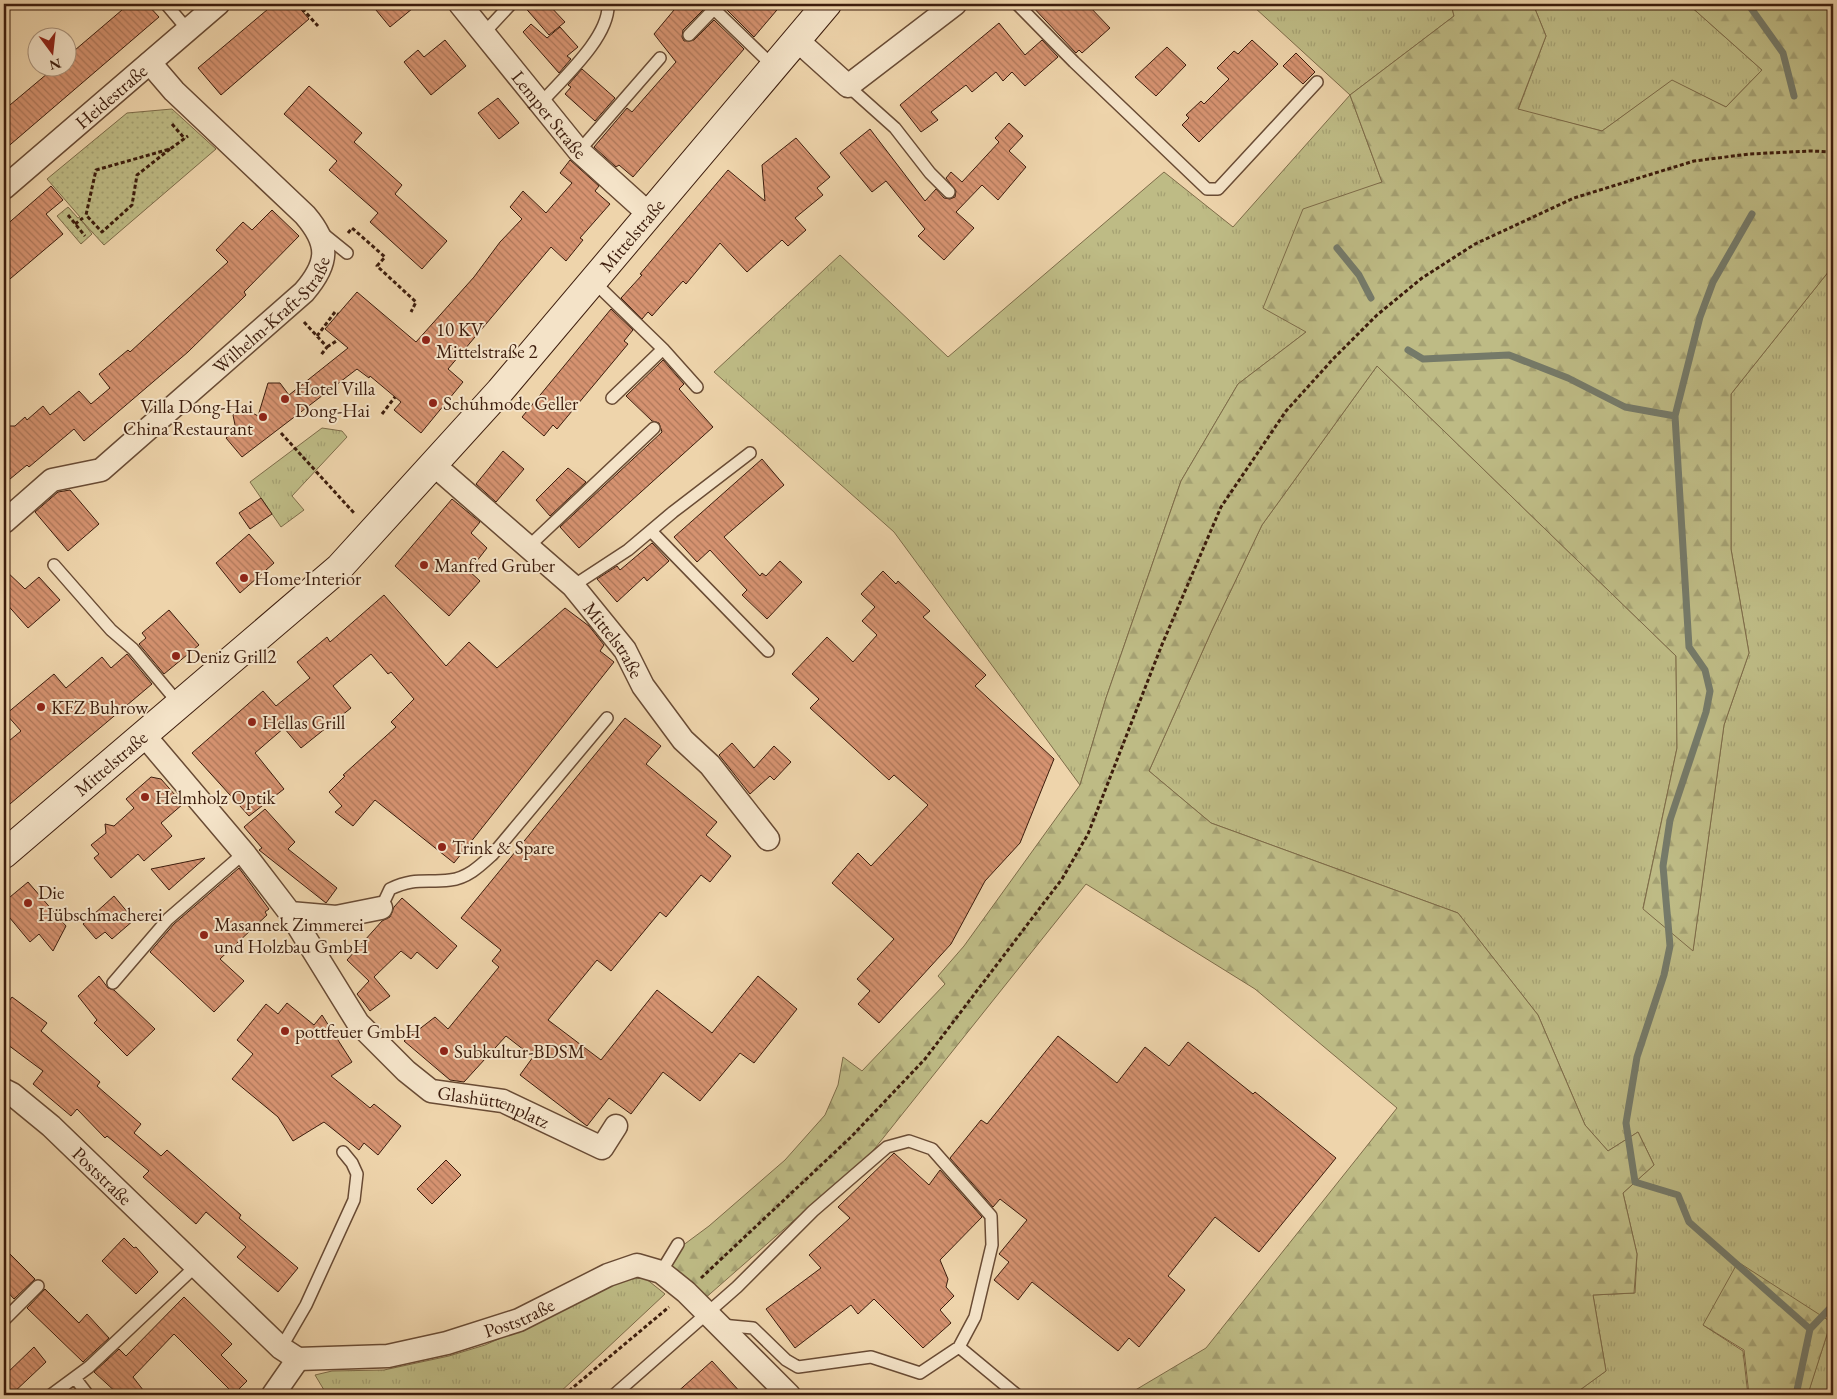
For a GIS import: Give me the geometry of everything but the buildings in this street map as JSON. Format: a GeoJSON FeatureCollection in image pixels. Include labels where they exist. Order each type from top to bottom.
{"type":"FeatureCollection","features":[{"type":"Feature","properties":{"kind":"main road","name":"Mittelstraße"},"geometry":{"type":"LineString","coordinates":[[4,854],[319,586],[380,525],[594,281],[824,5]]}},
{"type":"Feature","properties":{"kind":"street","name":"Heidestraße"},"geometry":{"type":"LineString","coordinates":[[4,188],[218,4]]}},
{"type":"Feature","properties":{"kind":"street","name":"Lemper Straße"},"geometry":{"type":"LineString","coordinates":[[460,4],[579,151],[650,215]]}},
{"type":"Feature","properties":{"kind":"street"},"geometry":{"type":"LineString","coordinates":[[796,40],[848,86],[955,4]]}},
{"type":"Feature","properties":{"kind":"street","name":"Wilhelm-Kraft-Straße"},"geometry":{"type":"LineString","coordinates":[[4,522],[52,480],[101,470],[304,292],[321,270],[323,249],[320,231],[306,215],[174,91],[150,63]]}},
{"type":"Feature","properties":{"kind":"street","name":"Mittelstraße"},"geometry":{"type":"LineString","coordinates":[[434,465],[573,586],[625,650],[643,686],[683,740],[710,765],[768,839]]}},
{"type":"Feature","properties":{"kind":"street","name":"Glashüttenplatz"},"geometry":{"type":"LineString","coordinates":[[144,735],[244,853],[290,913],[358,1023],[406,1071],[431,1092],[503,1101],[602,1148],[616,1126]]}},
{"type":"Feature","properties":{"kind":"street"},"geometry":{"type":"LineString","coordinates":[[290,913],[336,917],[381,908]]}},
{"type":"Feature","properties":{"kind":"street","name":"Poststraße"},"geometry":{"type":"LineString","coordinates":[[4,1090],[12,1094],[51,1126],[289,1354],[388,1356],[447,1343],[520,1320],[608,1276],[638,1266],[661,1272],[686,1292],[789,1395]]}},
{"type":"Feature","properties":{"kind":"street"},"geometry":{"type":"LineString","coordinates":[[273,1395],[289,1354]]}},
{"type":"Feature","properties":{"kind":"lane"},"geometry":{"type":"LineString","coordinates":[[166,4],[188,30]]}},
{"type":"Feature","properties":{"kind":"lane"},"geometry":{"type":"LineString","coordinates":[[484,33],[511,4]]}},
{"type":"Feature","properties":{"kind":"lane"},"geometry":{"type":"LineString","coordinates":[[540,104],[600,35],[609,13],[608,4]]}},
{"type":"Feature","properties":{"kind":"lane"},"geometry":{"type":"LineString","coordinates":[[1017,4],[1074,62],[1207,189],[1218,189],[1317,82]]}},
{"type":"Feature","properties":{"kind":"lane"},"geometry":{"type":"LineString","coordinates":[[689,35],[714,6],[774,67]]}},
{"type":"Feature","properties":{"kind":"lane"},"geometry":{"type":"LineString","coordinates":[[579,151],[660,58]]}},
{"type":"Feature","properties":{"kind":"lane"},"geometry":{"type":"LineString","coordinates":[[848,86],[895,128],[930,173],[949,192]]}},
{"type":"Feature","properties":{"kind":"lane"},"geometry":{"type":"LineString","coordinates":[[320,231],[347,253]]}},
{"type":"Feature","properties":{"kind":"lane"},"geometry":{"type":"LineString","coordinates":[[594,281],[663,349],[697,387]]}},
{"type":"Feature","properties":{"kind":"lane"},"geometry":{"type":"LineString","coordinates":[[612,398],[663,349]]}},
{"type":"Feature","properties":{"kind":"lane"},"geometry":{"type":"LineString","coordinates":[[528,546],[654,428]]}},
{"type":"Feature","properties":{"kind":"lane"},"geometry":{"type":"LineString","coordinates":[[573,586],[628,550],[750,453]]}},
{"type":"Feature","properties":{"kind":"lane"},"geometry":{"type":"LineString","coordinates":[[651,530],[768,651]]}},
{"type":"Feature","properties":{"kind":"lane"},"geometry":{"type":"LineString","coordinates":[[54,566],[111,630],[134,649],[180,705]]}},
{"type":"Feature","properties":{"kind":"lane"},"geometry":{"type":"LineString","coordinates":[[381,908],[390,890],[405,882],[452,880],[472,872],[493,854],[607,718]]}},
{"type":"Feature","properties":{"kind":"lane"},"geometry":{"type":"LineString","coordinates":[[113,983],[168,919],[244,853]]}},
{"type":"Feature","properties":{"kind":"lane"},"geometry":{"type":"LineString","coordinates":[[614,1395],[714,1319],[737,1287],[813,1211],[886,1147],[909,1141],[932,1149],[991,1216],[992,1245],[975,1317],[959,1347],[920,1373],[871,1357],[798,1367],[786,1360],[753,1328],[714,1319]]}},
{"type":"Feature","properties":{"kind":"lane"},"geometry":{"type":"LineString","coordinates":[[289,1354],[306,1305],[354,1200],[357,1174],[352,1163],[343,1152]]}},
{"type":"Feature","properties":{"kind":"lane"},"geometry":{"type":"LineString","coordinates":[[661,1272],[678,1244]]}},
{"type":"Feature","properties":{"kind":"lane"},"geometry":{"type":"LineString","coordinates":[[51,1395],[75,1378],[197,1265]]}},
{"type":"Feature","properties":{"kind":"lane"},"geometry":{"type":"LineString","coordinates":[[4,1320],[38,1286]]}},
{"type":"Feature","properties":{"kind":"lane"},"geometry":{"type":"LineString","coordinates":[[959,1347],[1017,1395]]}},
{"type":"Feature","properties":{"kind":"lane"},"geometry":{"type":"LineString","coordinates":[[75,1378],[88,1395]]}},
{"type":"Feature","properties":{"kind":"path"},"geometry":{"type":"LineString","coordinates":[[298,4],[318,26]]}},
{"type":"Feature","properties":{"kind":"path"},"geometry":{"type":"LineString","coordinates":[[170,150],[96,170],[86,216],[102,232],[132,205],[137,174],[186,139],[172,124]]}},
{"type":"Feature","properties":{"kind":"path"},"geometry":{"type":"LineString","coordinates":[[564,1395],[686,1292],[851,1136],[925,1059],[1062,879],[1088,834],[1164,638],[1221,507],[1286,411],[1332,358],[1376,315],[1422,278],[1475,244],[1574,198],[1694,161],[1748,154],[1811,150],[1833,152]]}},
{"type":"Feature","properties":{"kind":"path"},"geometry":{"type":"LineString","coordinates":[[68,216],[85,236]]}},
{"type":"Feature","properties":{"kind":"path"},"geometry":{"type":"LineString","coordinates":[[75,224],[83,218]]}},
{"type":"Feature","properties":{"kind":"path"},"geometry":{"type":"LineString","coordinates":[[338,245],[352,228],[385,257],[377,266],[416,302],[411,312]]}},
{"type":"Feature","properties":{"kind":"path"},"geometry":{"type":"LineString","coordinates":[[317,336],[335,312],[338,314]]}},
{"type":"Feature","properties":{"kind":"path"},"geometry":{"type":"LineString","coordinates":[[304,322],[327,347]]}},
{"type":"Feature","properties":{"kind":"path"},"geometry":{"type":"LineString","coordinates":[[321,355],[327,347],[338,340]]}},
{"type":"Feature","properties":{"kind":"path"},"geometry":{"type":"LineString","coordinates":[[382,414],[395,397]]}},
{"type":"Feature","properties":{"kind":"path"},"geometry":{"type":"LineString","coordinates":[[281,433],[353,512],[380,525]]}},
{"type":"Feature","properties":{"kind":"green space"},"geometry":{"type":"Polygon","coordinates":[[[1257,4],[1451,4],[1454,16],[1350,95],[1254,7],[1257,4]]]}},
{"type":"Feature","properties":{"kind":"green space"},"geometry":{"type":"Polygon","coordinates":[[[1451,4],[1533,4],[1546,36],[1518,109],[1602,131],[1672,80],[1726,107],[1762,70],[1688,4],[1833,4],[1833,266],[1731,394],[1731,549],[1749,653],[1724,725],[1693,951],[1643,909],[1677,748],[1676,656],[1377,366],[1262,525],[1212,630],[1149,771],[1211,823],[1458,913],[1538,1015],[1585,1125],[1608,1151],[1638,1132],[1654,1165],[1623,1193],[1637,1254],[1634,1293],[1593,1295],[1606,1371],[1573,1395],[1127,1395],[1206,1348],[1397,1108],[1255,989],[1086,884],[872,1152],[703,1300],[671,1266],[682,1246],[709,1226],[785,1160],[825,1115],[838,1085],[843,1057],[862,1071],[945,984],[938,976],[964,946],[1080,785],[1106,698],[1181,481],[1238,384],[1306,332],[1263,308],[1303,209],[1382,182],[1350,95],[1454,16],[1451,4]]]}},
{"type":"Feature","properties":{"kind":"green space"},"geometry":{"type":"Polygon","coordinates":[[[1533,4],[1688,4],[1762,70],[1726,107],[1672,81],[1602,131],[1518,110],[1546,36],[1533,4]]]}},
{"type":"Feature","properties":{"kind":"green space"},"geometry":{"type":"Polygon","coordinates":[[[1350,95],[1382,182],[1306,332],[1238,384],[1181,481],[1106,698],[1080,785],[894,532],[714,372],[840,255],[948,357],[1164,172],[1233,227],[1350,95]]]}},
{"type":"Feature","properties":{"kind":"green space"},"geometry":{"type":"Polygon","coordinates":[[[172,109],[216,149],[104,245],[82,221],[92,234],[81,244],[57,216],[68,207],[78,218],[80,217],[47,179],[127,113],[172,109]]]}},
{"type":"Feature","properties":{"kind":"green space"},"geometry":{"type":"Polygon","coordinates":[[[1833,266],[1833,1395],[1804,1395],[1808,1393],[1831,1322],[1703,1325],[1743,1351],[1748,1395],[1573,1395],[1606,1371],[1593,1295],[1635,1293],[1637,1254],[1623,1193],[1654,1165],[1638,1132],[1608,1151],[1585,1125],[1538,1015],[1458,913],[1211,823],[1149,771],[1212,630],[1262,525],[1377,366],[1676,656],[1677,748],[1643,908],[1693,950],[1724,725],[1749,653],[1731,549],[1731,394],[1833,266]]]}},
{"type":"Feature","properties":{"kind":"green space"},"geometry":{"type":"Polygon","coordinates":[[[322,428],[342,431],[347,437],[292,496],[304,510],[281,527],[250,482],[322,428]]]}},
{"type":"Feature","properties":{"kind":"green space"},"geometry":{"type":"Polygon","coordinates":[[[1738,1262],[1831,1322],[1808,1394],[1749,1395],[1744,1350],[1703,1325],[1738,1262]]]}},
{"type":"Feature","properties":{"kind":"green space"},"geometry":{"type":"Polygon","coordinates":[[[645,1278],[665,1294],[557,1395],[327,1395],[315,1375],[332,1371],[384,1370],[449,1356],[485,1345],[565,1309],[618,1280],[645,1278]]]}},
{"type":"Feature","properties":{"kind":"waterway"},"geometry":{"type":"LineString","coordinates":[[1748,4],[1783,53],[1794,96]]}},
{"type":"Feature","properties":{"kind":"waterway"},"geometry":{"type":"LineString","coordinates":[[1752,214],[1713,282],[1700,317],[1675,416],[1689,647],[1705,670],[1710,691],[1706,712],[1670,820],[1663,866],[1670,946],[1664,975],[1637,1057],[1626,1123],[1635,1182],[1678,1195],[1689,1222],[1810,1329],[1796,1395]]}},
{"type":"Feature","properties":{"kind":"waterway"},"geometry":{"type":"LineString","coordinates":[[1337,248],[1359,275],[1371,298]]}},
{"type":"Feature","properties":{"kind":"waterway"},"geometry":{"type":"LineString","coordinates":[[1408,350],[1423,359],[1509,355],[1568,378],[1625,407],[1675,416]]}},
{"type":"Feature","properties":{"kind":"waterway"},"geometry":{"type":"LineString","coordinates":[[1810,1329],[1833,1305]]}},
{"type":"Feature","properties":{"kind":"place","name":"10 KV Mittelstraße 2"},"geometry":{"type":"Point","coordinates":[426,340]}},
{"type":"Feature","properties":{"kind":"place","name":"Hotel Villa Dong-Hai"},"geometry":{"type":"Point","coordinates":[285,399]}},
{"type":"Feature","properties":{"kind":"place","name":"Schuhmode Geller"},"geometry":{"type":"Point","coordinates":[433,403]}},
{"type":"Feature","properties":{"kind":"place","name":"Villa Dong-Hai China Restaurant"},"geometry":{"type":"Point","coordinates":[263,417]}},
{"type":"Feature","properties":{"kind":"place","name":"Manfred Gruber"},"geometry":{"type":"Point","coordinates":[424,565]}},
{"type":"Feature","properties":{"kind":"place","name":"Home Interior"},"geometry":{"type":"Point","coordinates":[244,578]}},
{"type":"Feature","properties":{"kind":"place","name":"Deniz Grill2"},"geometry":{"type":"Point","coordinates":[176,656]}},
{"type":"Feature","properties":{"kind":"place","name":"KFZ Buhrow"},"geometry":{"type":"Point","coordinates":[41,707]}},
{"type":"Feature","properties":{"kind":"place","name":"Hellas Grill"},"geometry":{"type":"Point","coordinates":[252,722]}},
{"type":"Feature","properties":{"kind":"place","name":"Helmholz Optik"},"geometry":{"type":"Point","coordinates":[145,797]}},
{"type":"Feature","properties":{"kind":"place","name":"Trink & Spare"},"geometry":{"type":"Point","coordinates":[442,847]}},
{"type":"Feature","properties":{"kind":"place","name":"Die Hübschmacherei"},"geometry":{"type":"Point","coordinates":[28,903]}},
{"type":"Feature","properties":{"kind":"place","name":"Masannek Zimmerei und Holzbau GmbH"},"geometry":{"type":"Point","coordinates":[204,935]}},
{"type":"Feature","properties":{"kind":"place","name":"pottfeuer GmbH"},"geometry":{"type":"Point","coordinates":[285,1031]}},
{"type":"Feature","properties":{"kind":"place","name":"Subkultur-BDSM"},"geometry":{"type":"Point","coordinates":[444,1051]}}]}
